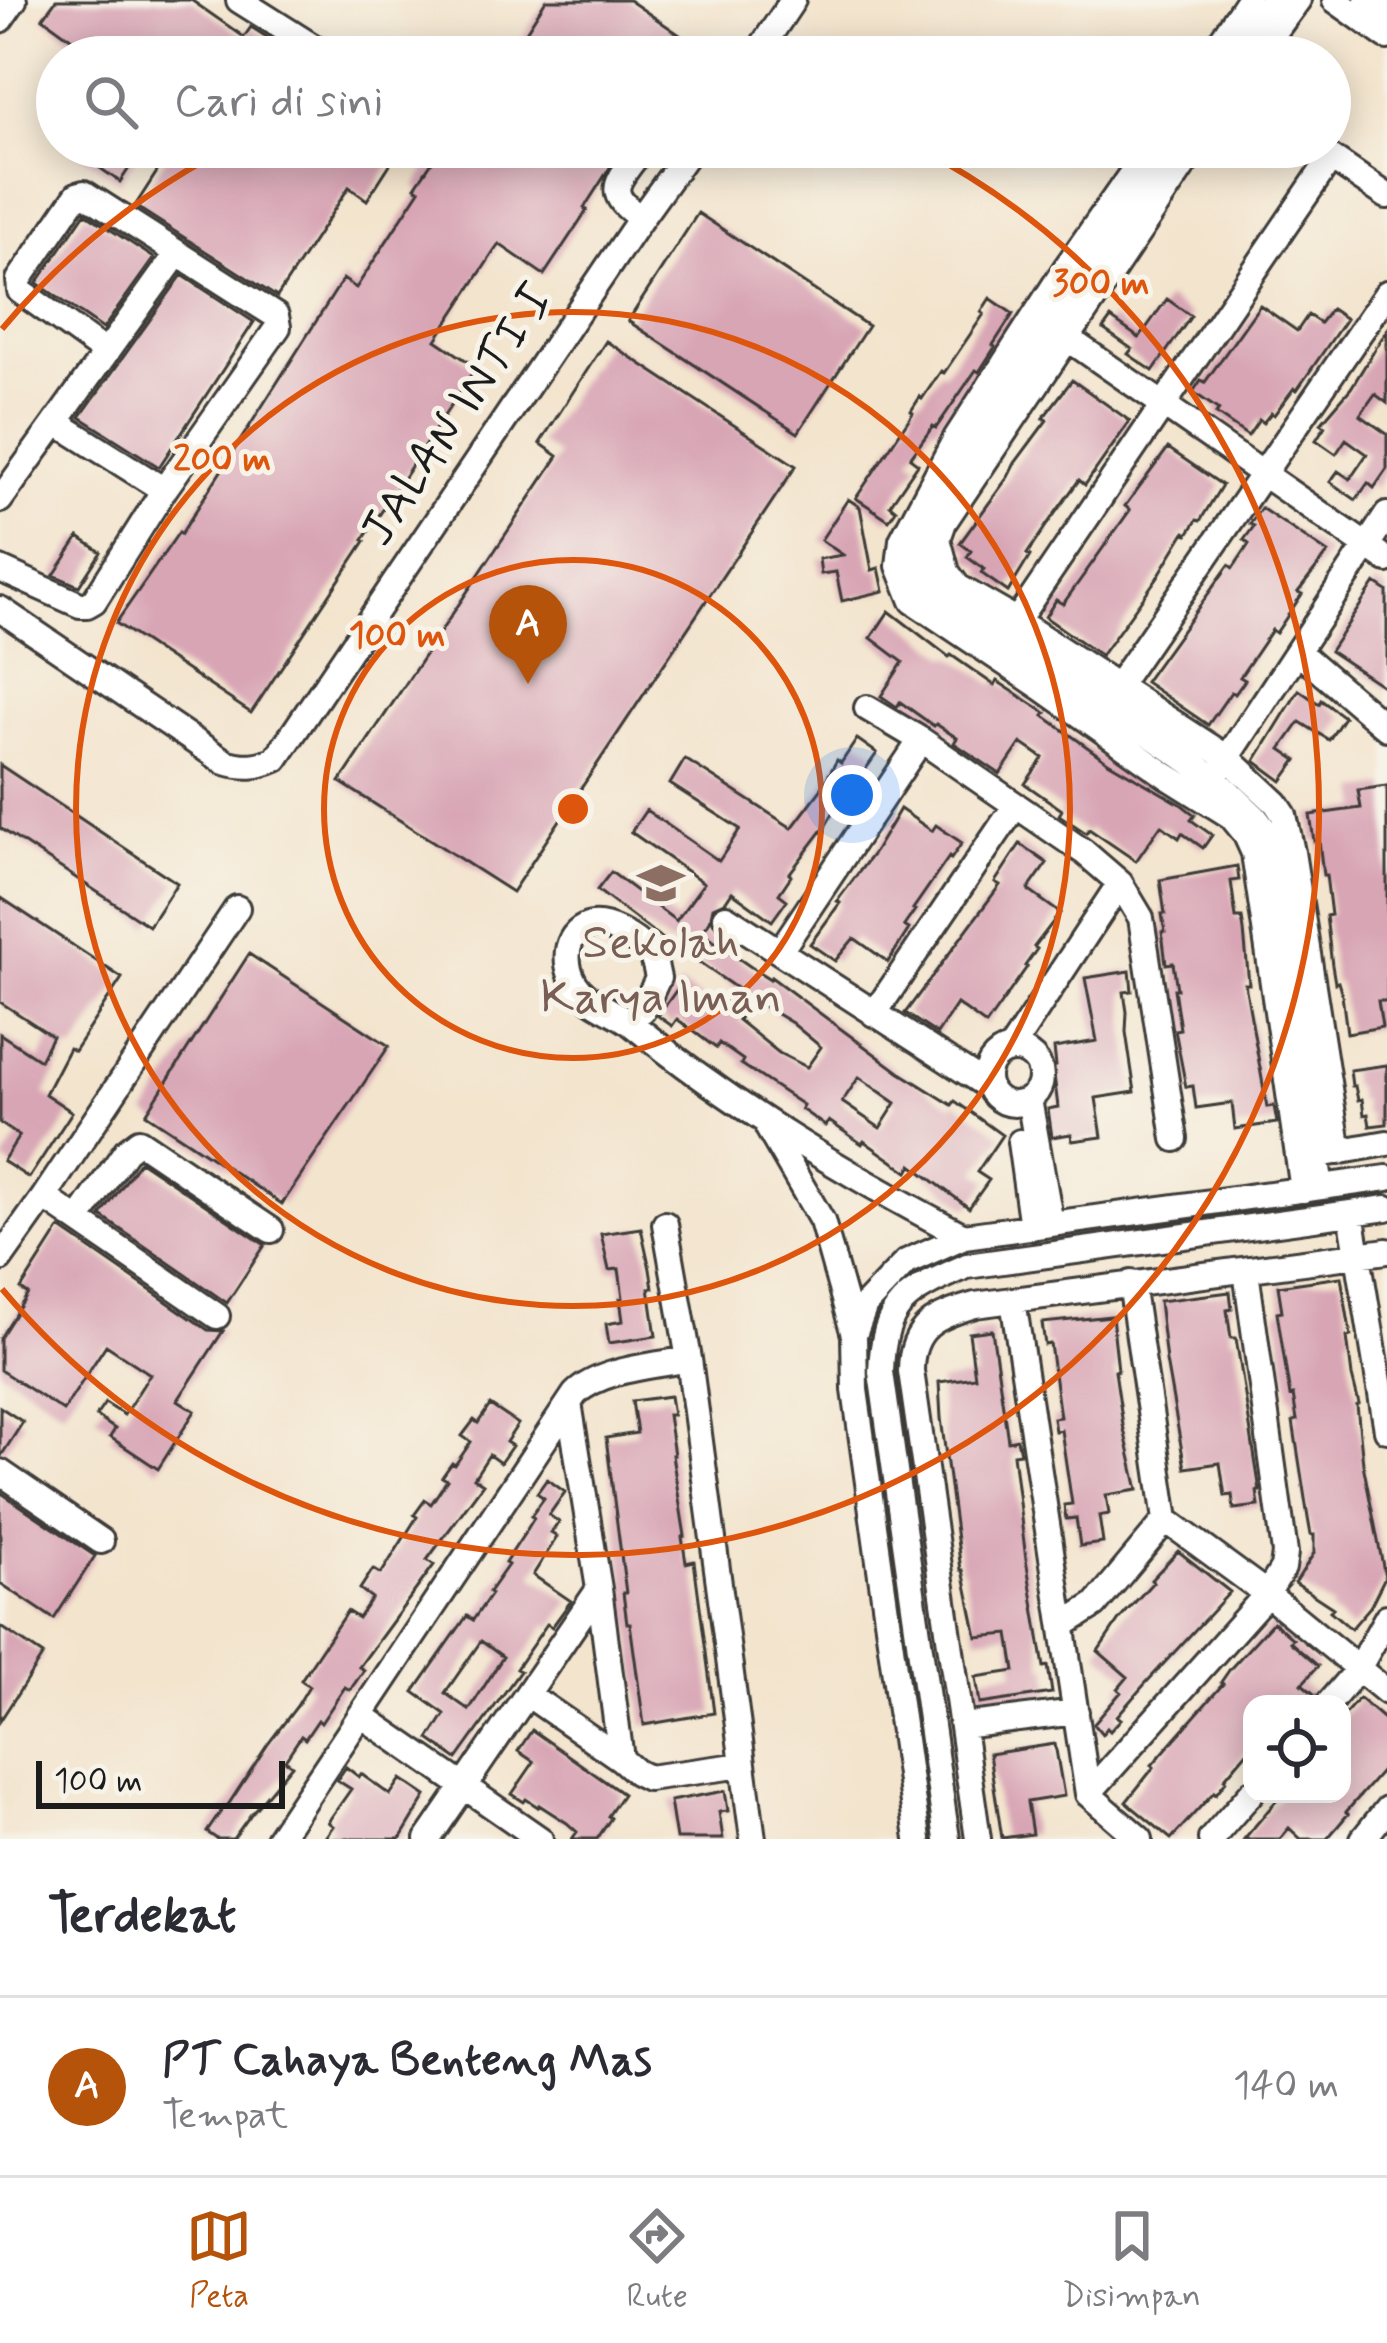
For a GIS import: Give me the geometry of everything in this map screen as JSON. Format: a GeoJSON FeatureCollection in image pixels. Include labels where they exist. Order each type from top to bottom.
{"type":"FeatureCollection","features":[{"type":"Feature","properties":{"kind":"street"},"geometry":{"type":"LineString","coordinates":[[0,20],[14,0]]}},
{"type":"Feature","properties":{"kind":"street"},"geometry":{"type":"LineString","coordinates":[[239,0],[295,36]]}},
{"type":"Feature","properties":{"kind":"street"},"geometry":{"type":"LineString","coordinates":[[769,36],[793,0]]}},
{"type":"Feature","properties":{"kind":"street"},"geometry":{"type":"LineString","coordinates":[[1224,36],[1248,0]]}},
{"type":"Feature","properties":{"kind":"street"},"geometry":{"type":"LineString","coordinates":[[1248,36],[1272,0]]}},
{"type":"Feature","properties":{"kind":"street"},"geometry":{"type":"LineString","coordinates":[[1271,36],[1298,0]]}},
{"type":"Feature","properties":{"kind":"street"},"geometry":{"type":"LineString","coordinates":[[1335,0],[1387,37]]}},
{"type":"Feature","properties":{"kind":"street"},"geometry":{"type":"LineString","coordinates":[[1367,0],[1387,14]]}},
{"type":"Feature","properties":{"kind":"street"},"geometry":{"type":"LineString","coordinates":[[630,168],[616,194],[620,203],[641,218]]}},
{"type":"Feature","properties":{"kind":"street","name":"JALAN INTI I"},"geometry":{"type":"LineString","coordinates":[[0,609],[225,763],[261,766],[276,759],[677,168]]}},
{"type":"Feature","properties":{"kind":"street"},"geometry":{"type":"LineString","coordinates":[[1048,678],[1011,629],[958,586],[947,572],[938,539],[1060,333],[1140,168]]}},
{"type":"Feature","properties":{"kind":"street"},"geometry":{"type":"LineString","coordinates":[[1155,168],[1067,266],[902,540],[899,566],[913,602],[1213,777],[1252,849],[1318,1156]]}},
{"type":"Feature","properties":{"kind":"street"},"geometry":{"type":"LineString","coordinates":[[1181,168],[1060,333],[964,444],[920,542],[925,578],[940,602],[1011,629],[1118,686],[1267,832],[1287,889],[1318,1156],[1312,1189]]}},
{"type":"Feature","properties":{"kind":"street"},"geometry":{"type":"LineString","coordinates":[[1011,629],[1164,406],[1313,168]]}},
{"type":"Feature","properties":{"kind":"street"},"geometry":{"type":"LineString","coordinates":[[1346,168],[1387,196]]}},
{"type":"Feature","properties":{"kind":"street"},"geometry":{"type":"LineString","coordinates":[[0,569],[80,604],[94,601],[164,490],[278,327],[276,316],[84,193],[77,195],[18,286],[106,353]]}},
{"type":"Feature","properties":{"kind":"street"},"geometry":{"type":"LineString","coordinates":[[0,500],[177,254]]}},
{"type":"Feature","properties":{"kind":"street"},"geometry":{"type":"LineString","coordinates":[[1118,686],[1387,293]]}},
{"type":"Feature","properties":{"kind":"street"},"geometry":{"type":"LineString","coordinates":[[1060,333],[1377,553]]}},
{"type":"Feature","properties":{"kind":"street"},"geometry":{"type":"LineString","coordinates":[[56,422],[164,490]]}},
{"type":"Feature","properties":{"kind":"street"},"geometry":{"type":"LineString","coordinates":[[1213,777],[1298,652],[1377,553],[1387,515]]}},
{"type":"Feature","properties":{"kind":"street"},"geometry":{"type":"LineString","coordinates":[[1298,652],[1387,728]]}},
{"type":"Feature","properties":{"kind":"street"},"geometry":{"type":"LineString","coordinates":[[867,708],[1084,852],[1120,883],[1141,918],[1175,1139]]}},
{"type":"Feature","properties":{"kind":"street"},"geometry":{"type":"LineString","coordinates":[[780,951],[921,740]]}},
{"type":"Feature","properties":{"kind":"street"},"geometry":{"type":"LineString","coordinates":[[874,1014],[1016,806]]}},
{"type":"Feature","properties":{"kind":"street"},"geometry":{"type":"LineString","coordinates":[[1010,1050],[1120,883]]}},
{"type":"Feature","properties":{"kind":"street"},"geometry":{"type":"LineString","coordinates":[[1287,889],[1287,1022]]}},
{"type":"Feature","properties":{"kind":"street"},"geometry":{"type":"LineString","coordinates":[[0,1259],[237,908]]}},
{"type":"Feature","properties":{"kind":"street"},"geometry":{"type":"LineString","coordinates":[[726,916],[989,1087],[999,1099],[1022,1102],[1037,1090],[1039,1067],[1022,1051],[999,1054],[987,1075],[989,1087]]}},
{"type":"Feature","properties":{"kind":"street"},"geometry":{"type":"LineString","coordinates":[[628,1020],[667,1054],[827,1162],[964,1236]]}},
{"type":"Feature","properties":{"kind":"street"},"geometry":{"type":"LineString","coordinates":[[1022,1102],[1041,1226]]}},
{"type":"Feature","properties":{"kind":"street"},"geometry":{"type":"LineString","coordinates":[[764,1120],[822,1222],[854,1335],[855,1390],[918,1839]]}},
{"type":"Feature","properties":{"kind":"street"},"geometry":{"type":"LineString","coordinates":[[78,1220],[126,1151],[139,1141],[271,1230]]}},
{"type":"Feature","properties":{"kind":"street"},"geometry":{"type":"LineString","coordinates":[[1318,1156],[1387,1144]]}},
{"type":"Feature","properties":{"kind":"street"},"geometry":{"type":"LineString","coordinates":[[854,1335],[866,1305],[906,1262],[964,1236],[1387,1178]]}},
{"type":"Feature","properties":{"kind":"street"},"geometry":{"type":"LineString","coordinates":[[44,1197],[217,1316]]}},
{"type":"Feature","properties":{"kind":"street"},"geometry":{"type":"LineString","coordinates":[[1191,1205],[1195,1235]]}},
{"type":"Feature","properties":{"kind":"street"},"geometry":{"type":"LineString","coordinates":[[947,1839],[881,1372],[882,1342],[896,1308],[923,1286],[968,1266],[1387,1208]]}},
{"type":"Feature","properties":{"kind":"street"},"geometry":{"type":"LineString","coordinates":[[1351,1213],[1387,1430]]}},
{"type":"Feature","properties":{"kind":"street"},"geometry":{"type":"LineString","coordinates":[[665,1224],[688,1359],[753,1839]]}},
{"type":"Feature","properties":{"kind":"street"},"geometry":{"type":"LineString","coordinates":[[978,1839],[911,1371],[911,1352],[930,1323],[944,1314],[1013,1300],[1387,1251]]}},
{"type":"Feature","properties":{"kind":"street"},"geometry":{"type":"LineString","coordinates":[[1088,1794],[1267,1594],[1283,1568],[1285,1553],[1246,1271]]}},
{"type":"Feature","properties":{"kind":"street"},"geometry":{"type":"LineString","coordinates":[[1131,1283],[1166,1520],[1267,1594],[1387,1692]]}},
{"type":"Feature","properties":{"kind":"street"},"geometry":{"type":"LineString","coordinates":[[1013,1300],[1088,1794],[1140,1839]]}},
{"type":"Feature","properties":{"kind":"street"},"geometry":{"type":"LineString","coordinates":[[278,1839],[569,1402],[589,1382],[688,1359]]}},
{"type":"Feature","properties":{"kind":"street"},"geometry":{"type":"LineString","coordinates":[[881,1372],[911,1371]]}},
{"type":"Feature","properties":{"kind":"street"},"geometry":{"type":"LineString","coordinates":[[569,1402],[622,1759]]}},
{"type":"Feature","properties":{"kind":"street"},"geometry":{"type":"LineString","coordinates":[[0,1472],[101,1541]]}},
{"type":"Feature","properties":{"kind":"street"},"geometry":{"type":"LineString","coordinates":[[1064,1625],[1095,1605],[1166,1520]]}},
{"type":"Feature","properties":{"kind":"street"},"geometry":{"type":"LineString","coordinates":[[428,1839],[599,1589]]}},
{"type":"Feature","properties":{"kind":"street"},"geometry":{"type":"LineString","coordinates":[[1336,1695],[1358,1670],[1387,1617]]}},
{"type":"Feature","properties":{"kind":"street"},"geometry":{"type":"LineString","coordinates":[[892,1646],[919,1642]]}},
{"type":"Feature","properties":{"kind":"street"},"geometry":{"type":"LineString","coordinates":[[527,1694],[648,1778],[743,1765]]}},
{"type":"Feature","properties":{"kind":"street"},"geometry":{"type":"LineString","coordinates":[[962,1726],[1076,1712]]}},
{"type":"Feature","properties":{"kind":"street"},"geometry":{"type":"LineString","coordinates":[[588,1738],[615,1713]]}},
{"type":"Feature","properties":{"kind":"street"},"geometry":{"type":"LineString","coordinates":[[361,1715],[540,1839]]}},
{"type":"Feature","properties":{"kind":"street"},"geometry":{"type":"LineString","coordinates":[[909,1766],[935,1763]]}},
{"type":"Feature","properties":{"kind":"street"},"geometry":{"type":"LineString","coordinates":[[1211,1839],[1243,1802]]}},
{"type":"Feature","properties":{"kind":"street"},"geometry":{"type":"LineString","coordinates":[[1363,1839],[1387,1809]]}},
{"type":"Feature","properties":{"kind":"building"},"geometry":{"type":"Polygon","coordinates":[[[56,0],[191,0],[243,36],[68,36],[43,18],[56,0]]]}},
{"type":"Feature","properties":{"kind":"building"},"geometry":{"type":"Polygon","coordinates":[[[546,0],[629,0],[681,36],[523,36],[546,0]]]}},
{"type":"Feature","properties":{"kind":"building"},"geometry":{"type":"Polygon","coordinates":[[[251,27],[265,36],[245,36],[251,27]]]}},
{"type":"Feature","properties":{"kind":"building"},"geometry":{"type":"Polygon","coordinates":[[[100,168],[129,168],[120,182],[100,168]]]}},
{"type":"Feature","properties":{"kind":"building"},"geometry":{"type":"Polygon","coordinates":[[[159,168],[388,168],[367,200],[349,187],[277,297],[135,206],[159,168]]]}},
{"type":"Feature","properties":{"kind":"building"},"geometry":{"type":"Polygon","coordinates":[[[428,168],[610,168],[544,275],[499,244],[436,340],[476,367],[251,713],[116,623],[181,534],[343,279],[356,288],[420,190],[415,187],[428,168]]]}},
{"type":"Feature","properties":{"kind":"building"},"geometry":{"type":"Polygon","coordinates":[[[85,213],[154,258],[103,329],[37,283],[85,213]]]}},
{"type":"Feature","properties":{"kind":"building"},"geometry":{"type":"Polygon","coordinates":[[[698,213],[868,326],[798,433],[628,321],[698,213]]]}},
{"type":"Feature","properties":{"kind":"building"},"geometry":{"type":"Polygon","coordinates":[[[182,275],[254,322],[159,467],[80,417],[182,275]]]}},
{"type":"Feature","properties":{"kind":"building"},"geometry":{"type":"Polygon","coordinates":[[[990,298],[1013,314],[979,372],[910,458],[918,464],[890,505],[896,510],[889,520],[856,498],[920,397],[944,373],[984,314],[990,298]]]}},
{"type":"Feature","properties":{"kind":"building"},"geometry":{"type":"Polygon","coordinates":[[[1167,299],[1191,316],[1153,371],[1103,329],[1111,318],[1139,338],[1167,299]]]}},
{"type":"Feature","properties":{"kind":"building"},"geometry":{"type":"Polygon","coordinates":[[[1260,305],[1297,331],[1308,315],[1320,323],[1331,309],[1346,319],[1297,390],[1274,415],[1263,423],[1259,420],[1248,436],[1193,392],[1260,305]]]}},
{"type":"Feature","properties":{"kind":"building"},"geometry":{"type":"Polygon","coordinates":[[[1387,330],[1387,403],[1375,394],[1360,415],[1387,434],[1387,469],[1374,488],[1368,483],[1356,500],[1330,482],[1338,471],[1350,479],[1367,454],[1346,439],[1336,454],[1316,440],[1325,426],[1321,423],[1351,388],[1387,330]]]}},
{"type":"Feature","properties":{"kind":"building"},"geometry":{"type":"Polygon","coordinates":[[[606,341],[796,466],[512,892],[340,782],[558,456],[540,443],[606,341]]]}},
{"type":"Feature","properties":{"kind":"building"},"geometry":{"type":"Polygon","coordinates":[[[1072,380],[1130,421],[1085,485],[1079,480],[1048,523],[1008,592],[981,573],[984,569],[967,557],[971,551],[960,543],[1072,380]]]}},
{"type":"Feature","properties":{"kind":"building"},"geometry":{"type":"Polygon","coordinates":[[[1168,448],[1222,485],[1101,656],[1045,617],[1056,600],[1063,604],[1168,448]]]}},
{"type":"Feature","properties":{"kind":"building"},"geometry":{"type":"Polygon","coordinates":[[[848,499],[860,507],[872,570],[879,568],[884,591],[842,601],[836,572],[821,574],[819,559],[843,555],[821,540],[848,499]]]}},
{"type":"Feature","properties":{"kind":"building"},"geometry":{"type":"Polygon","coordinates":[[[1261,508],[1328,553],[1298,592],[1302,594],[1276,633],[1272,630],[1240,677],[1245,680],[1208,725],[1145,682],[1249,544],[1244,540],[1261,508]]]}},
{"type":"Feature","properties":{"kind":"building"},"geometry":{"type":"Polygon","coordinates":[[[79,537],[101,552],[79,586],[54,575],[79,537]]]}},
{"type":"Feature","properties":{"kind":"building"},"geometry":{"type":"Polygon","coordinates":[[[1375,583],[1387,591],[1387,689],[1330,651],[1375,583]]]}},
{"type":"Feature","properties":{"kind":"building"},"geometry":{"type":"Polygon","coordinates":[[[889,611],[949,657],[994,685],[997,681],[1108,762],[1182,805],[1195,815],[1191,820],[1212,835],[1203,848],[1161,825],[1136,861],[1059,815],[1062,810],[1025,784],[1043,758],[1021,743],[1000,774],[954,743],[957,738],[936,724],[881,696],[903,662],[871,638],[889,611]]]}},
{"type":"Feature","properties":{"kind":"building"},"geometry":{"type":"Polygon","coordinates":[[[1299,690],[1344,717],[1329,740],[1300,722],[1281,749],[1297,760],[1282,781],[1255,761],[1299,690]]]}},
{"type":"Feature","properties":{"kind":"building"},"geometry":{"type":"Polygon","coordinates":[[[857,739],[877,753],[849,785],[789,874],[779,894],[787,900],[772,921],[732,892],[713,907],[702,933],[771,977],[899,1072],[952,1105],[955,1101],[1002,1135],[977,1172],[989,1180],[969,1208],[912,1165],[908,1172],[829,1121],[825,1126],[719,1043],[716,1048],[677,1019],[672,1026],[658,1016],[680,985],[721,1011],[736,988],[597,890],[611,872],[676,921],[704,883],[631,832],[646,810],[719,861],[740,829],[670,784],[685,759],[792,828],[837,760],[841,763],[857,739]],[[752,999],[738,1020],[779,1053],[807,1067],[821,1047],[752,999]],[[859,1077],[842,1102],[880,1128],[896,1103],[859,1077]]]}},
{"type":"Feature","properties":{"kind":"building"},"geometry":{"type":"Polygon","coordinates":[[[0,765],[177,883],[149,926],[0,828],[0,765]]]}},
{"type":"Feature","properties":{"kind":"building"},"geometry":{"type":"Polygon","coordinates":[[[1387,786],[1387,1001],[1378,1001],[1382,1027],[1347,1033],[1332,965],[1326,875],[1310,815],[1361,808],[1358,790],[1387,786]]]}},
{"type":"Feature","properties":{"kind":"building"},"geometry":{"type":"Polygon","coordinates":[[[900,809],[932,831],[936,825],[962,843],[913,909],[904,926],[909,929],[888,962],[854,938],[835,961],[810,944],[900,809]]]}},
{"type":"Feature","properties":{"kind":"building"},"geometry":{"type":"Polygon","coordinates":[[[1020,844],[1047,863],[1028,890],[1060,913],[986,1025],[957,1004],[937,1034],[905,1013],[1000,885],[995,882],[1020,844]]]}},
{"type":"Feature","properties":{"kind":"building"},"geometry":{"type":"Polygon","coordinates":[[[1237,866],[1239,880],[1231,881],[1236,918],[1242,918],[1244,931],[1249,984],[1245,984],[1267,1107],[1274,1106],[1277,1123],[1235,1129],[1232,1103],[1196,1108],[1193,1086],[1186,1087],[1175,1030],[1180,1029],[1173,963],[1166,964],[1160,880],[1237,866]]]}},
{"type":"Feature","properties":{"kind":"building"},"geometry":{"type":"Polygon","coordinates":[[[0,897],[122,978],[74,1051],[69,1048],[45,1094],[72,1112],[29,1178],[3,1161],[19,1136],[0,1123],[0,1034],[40,1060],[52,1036],[0,1002],[0,897]]]}},
{"type":"Feature","properties":{"kind":"building"},"geometry":{"type":"Polygon","coordinates":[[[249,954],[389,1046],[282,1204],[146,1114],[249,954]]]}},
{"type":"Feature","properties":{"kind":"building"},"geometry":{"type":"Polygon","coordinates":[[[1130,971],[1132,991],[1124,992],[1135,1092],[1096,1098],[1102,1137],[1072,1141],[1071,1134],[1052,1137],[1048,1109],[1058,1107],[1054,1048],[1097,1041],[1085,978],[1130,971]]]}},
{"type":"Feature","properties":{"kind":"building"},"geometry":{"type":"Polygon","coordinates":[[[1387,1065],[1387,1124],[1370,1126],[1350,1070],[1387,1065]]]}},
{"type":"Feature","properties":{"kind":"building"},"geometry":{"type":"Polygon","coordinates":[[[140,1161],[265,1245],[227,1303],[101,1216],[140,1161]]]}},
{"type":"Feature","properties":{"kind":"building"},"geometry":{"type":"Polygon","coordinates":[[[60,1228],[208,1330],[223,1331],[178,1400],[195,1411],[158,1469],[110,1437],[115,1429],[96,1416],[105,1403],[124,1415],[150,1374],[106,1345],[63,1411],[0,1370],[0,1338],[28,1294],[21,1289],[60,1228]]]}},
{"type":"Feature","properties":{"kind":"building"},"geometry":{"type":"Polygon","coordinates":[[[641,1228],[653,1288],[649,1288],[656,1336],[609,1343],[606,1324],[623,1321],[623,1298],[619,1269],[609,1270],[601,1234],[641,1228]]]}},
{"type":"Feature","properties":{"kind":"building"},"geometry":{"type":"Polygon","coordinates":[[[1341,1277],[1363,1464],[1385,1577],[1370,1607],[1351,1629],[1330,1611],[1333,1608],[1295,1583],[1314,1553],[1314,1535],[1277,1312],[1282,1311],[1278,1286],[1341,1277]]]}},
{"type":"Feature","properties":{"kind":"building"},"geometry":{"type":"Polygon","coordinates":[[[1230,1292],[1231,1338],[1236,1338],[1260,1491],[1259,1506],[1234,1509],[1232,1495],[1225,1496],[1220,1463],[1185,1468],[1159,1301],[1230,1292]]]}},
{"type":"Feature","properties":{"kind":"building"},"geometry":{"type":"Polygon","coordinates":[[[1112,1316],[1123,1425],[1138,1490],[1106,1495],[1109,1514],[1099,1516],[1103,1543],[1080,1546],[1076,1518],[1066,1519],[1064,1505],[1072,1504],[1061,1430],[1055,1431],[1053,1418],[1060,1417],[1050,1344],[1045,1345],[1042,1323],[1112,1316]]]}},
{"type":"Feature","properties":{"kind":"building"},"geometry":{"type":"Polygon","coordinates":[[[992,1330],[1008,1441],[1017,1439],[1020,1453],[1013,1454],[1026,1559],[1052,1693],[980,1704],[976,1677],[1015,1671],[1009,1634],[977,1637],[961,1570],[939,1382],[975,1377],[969,1333],[992,1330]]]}},
{"type":"Feature","properties":{"kind":"building"},"geometry":{"type":"Polygon","coordinates":[[[670,1396],[673,1415],[668,1415],[682,1537],[686,1563],[694,1561],[714,1713],[644,1725],[606,1438],[637,1433],[632,1401],[670,1396]]]}},
{"type":"Feature","properties":{"kind":"building"},"geometry":{"type":"Polygon","coordinates":[[[490,1405],[518,1424],[506,1442],[512,1446],[500,1463],[489,1455],[474,1478],[483,1484],[427,1560],[434,1565],[359,1667],[364,1670],[350,1690],[345,1687],[321,1723],[318,1720],[305,1739],[301,1736],[285,1760],[292,1765],[233,1839],[217,1839],[207,1832],[297,1706],[309,1686],[301,1680],[347,1611],[358,1618],[372,1598],[360,1589],[373,1569],[381,1574],[425,1500],[431,1504],[447,1480],[442,1477],[471,1442],[462,1436],[490,1405]]]}},
{"type":"Feature","properties":{"kind":"building"},"geometry":{"type":"Polygon","coordinates":[[[0,1407],[23,1422],[1,1456],[0,1456],[0,1407]]]}},
{"type":"Feature","properties":{"kind":"building"},"geometry":{"type":"Polygon","coordinates":[[[547,1479],[565,1492],[549,1515],[559,1522],[551,1533],[557,1537],[533,1575],[571,1601],[552,1627],[547,1624],[516,1669],[520,1671],[457,1759],[429,1739],[445,1714],[414,1692],[467,1616],[473,1620],[491,1594],[544,1498],[537,1493],[547,1479]],[[481,1641],[445,1693],[469,1710],[503,1657],[481,1641]]]}},
{"type":"Feature","properties":{"kind":"building"},"geometry":{"type":"Polygon","coordinates":[[[0,1492],[95,1556],[54,1619],[0,1583],[0,1492]]]}},
{"type":"Feature","properties":{"kind":"building"},"geometry":{"type":"Polygon","coordinates":[[[1178,1551],[1230,1592],[1117,1716],[1121,1719],[1102,1734],[1094,1724],[1128,1677],[1098,1651],[1178,1551]]]}},
{"type":"Feature","properties":{"kind":"building"},"geometry":{"type":"Polygon","coordinates":[[[1273,1622],[1318,1666],[1302,1684],[1313,1695],[1243,1695],[1243,1757],[1216,1794],[1171,1839],[1126,1802],[1223,1684],[1230,1669],[1273,1622]]]}},
{"type":"Feature","properties":{"kind":"building"},"geometry":{"type":"Polygon","coordinates":[[[0,1626],[43,1655],[0,1721],[0,1626]]]}},
{"type":"Feature","properties":{"kind":"building"},"geometry":{"type":"Polygon","coordinates":[[[1359,1698],[1387,1722],[1387,1765],[1348,1814],[1327,1839],[1301,1839],[1289,1828],[1280,1839],[1244,1839],[1274,1803],[1351,1803],[1351,1707],[1359,1698]]]}},
{"type":"Feature","properties":{"kind":"building"},"geometry":{"type":"Polygon","coordinates":[[[532,1730],[623,1794],[597,1839],[572,1839],[577,1832],[567,1823],[512,1794],[534,1762],[518,1751],[532,1730]]]}},
{"type":"Feature","properties":{"kind":"building"},"geometry":{"type":"Polygon","coordinates":[[[1055,1744],[1064,1796],[1027,1802],[1032,1834],[1002,1838],[989,1754],[1055,1744]]]}},
{"type":"Feature","properties":{"kind":"building"},"geometry":{"type":"Polygon","coordinates":[[[346,1767],[390,1795],[401,1779],[426,1796],[400,1839],[324,1839],[333,1826],[328,1822],[351,1789],[337,1780],[346,1767]]]}},
{"type":"Feature","properties":{"kind":"building"},"geometry":{"type":"Polygon","coordinates":[[[725,1791],[728,1811],[719,1812],[723,1839],[676,1839],[670,1801],[725,1791]]]}},
{"type":"Feature","properties":{"kind":"place","name":"PT Cahaya Benteng Mas"},"geometry":{"type":"Point","coordinates":[528,684]}},
{"type":"Feature","properties":{"kind":"place","name":"Sekolah Karya Iman"},"geometry":{"type":"Point","coordinates":[661,883]}}]}
